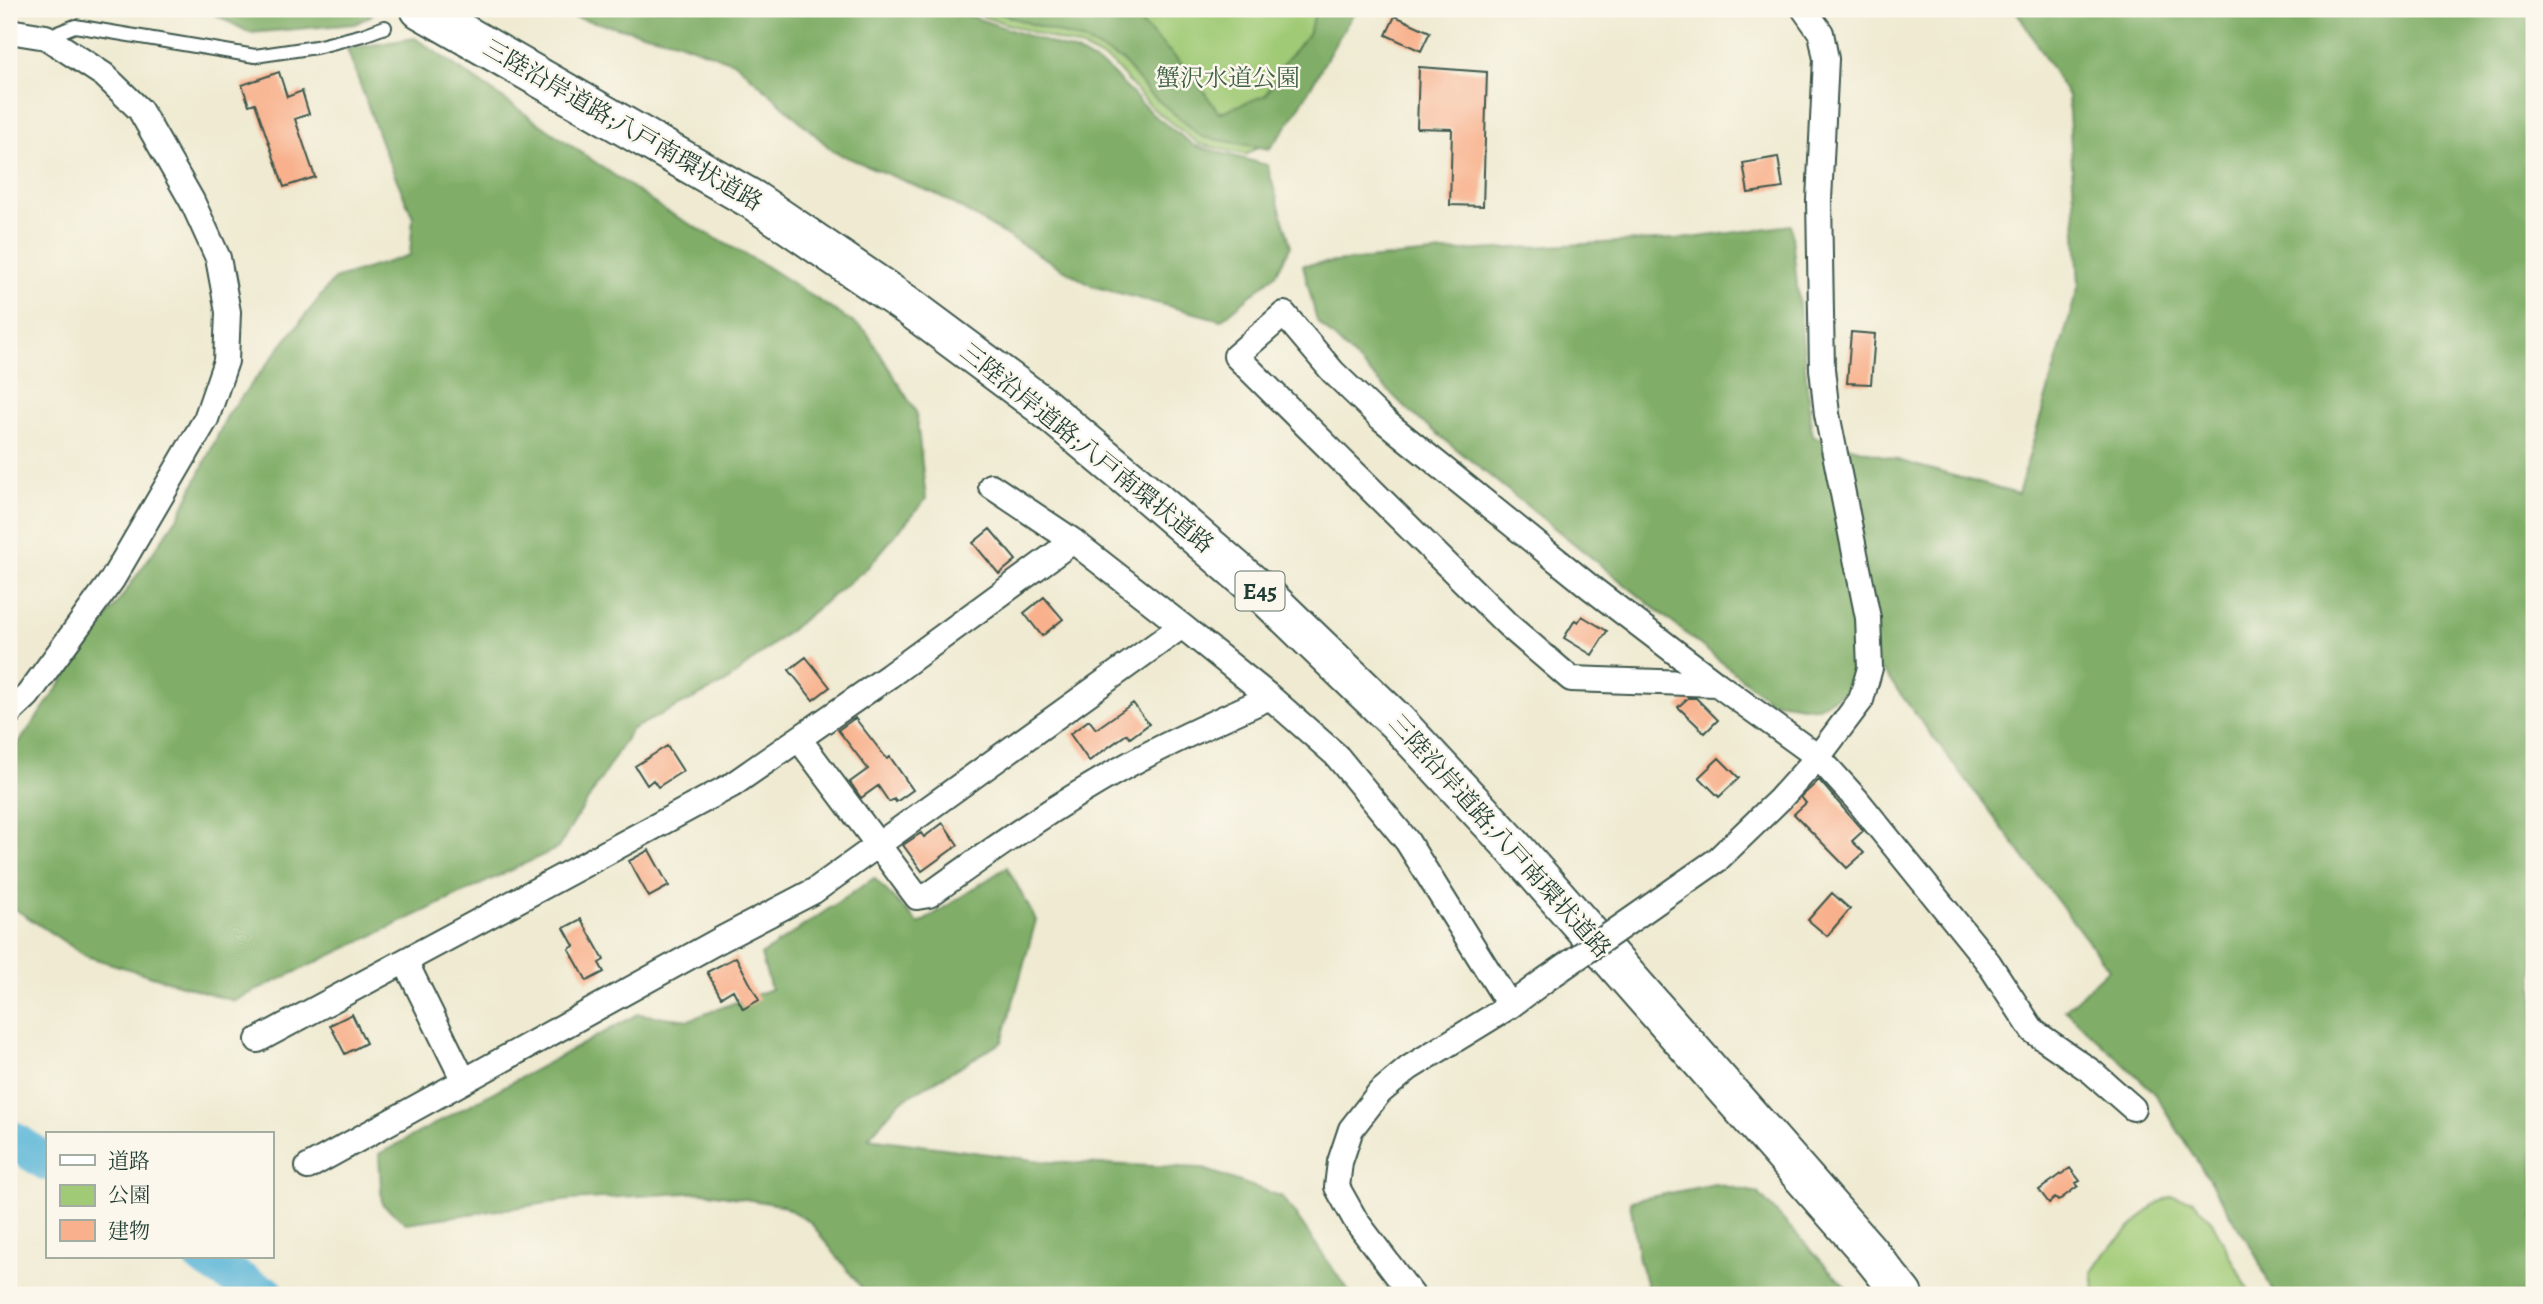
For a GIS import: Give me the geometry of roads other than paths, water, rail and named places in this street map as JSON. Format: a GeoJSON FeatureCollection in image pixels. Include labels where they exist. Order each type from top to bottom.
{"type":"FeatureCollection","features":[{"type":"Feature","properties":{"kind":"highway","name":"三陸沿岸道路;八戸南環状道路"},"geometry":{"type":"LineString","coordinates":[[420,9],[752,200],[911,308],[1040,404],[1267,597],[1398,723],[1508,841],[1868,1251],[1903,1295]]}},
{"type":"Feature","properties":{"kind":"street"},"geometry":{"type":"LineString","coordinates":[[1412,1295],[1356,1221],[1337,1187],[1340,1162],[1351,1129],[1379,1093],[1409,1068],[1510,1006],[1717,860],[1780,799],[1818,757],[1861,699],[1870,668],[1868,618],[1827,414],[1822,369],[1819,201],[1826,59],[1821,33],[1804,9]]}},
{"type":"Feature","properties":{"kind":"street"},"geometry":{"type":"LineString","coordinates":[[9,31],[46,37],[104,75],[140,110],[192,201],[218,258],[228,312],[226,361],[206,418],[112,580],[28,695],[9,713]]}},
{"type":"Feature","properties":{"kind":"street"},"geometry":{"type":"LineString","coordinates":[[1717,684],[1571,679],[1508,625],[1236,355],[1284,314],[1333,372],[1382,419],[1590,587],[1818,757],[1857,800],[1988,962],[2034,1031],[2092,1072],[2133,1108]]}},
{"type":"Feature","properties":{"kind":"street"},"geometry":{"type":"LineString","coordinates":[[991,486],[1073,541],[1270,697],[1336,755],[1407,841],[1510,1006]]}},
{"type":"Feature","properties":{"kind":"street"},"geometry":{"type":"LineString","coordinates":[[258,1040],[732,785],[800,739],[1073,541]]}},
{"type":"Feature","properties":{"kind":"street"},"geometry":{"type":"LineString","coordinates":[[308,1167],[814,891],[1182,626]]}},
{"type":"Feature","properties":{"kind":"street"},"geometry":{"type":"LineString","coordinates":[[800,739],[917,897],[929,895],[1018,831],[1125,766],[1270,697]]}},
{"type":"Feature","properties":{"kind":"street"},"geometry":{"type":"LineString","coordinates":[[405,961],[464,1081]]}},
{"type":"Feature","properties":{"kind":"lane"},"geometry":{"type":"LineString","coordinates":[[46,37],[75,26],[255,56],[316,47],[385,27]]}},
{"type":"Feature","properties":{"kind":"waterway"},"geometry":{"type":"LineString","coordinates":[[9,1138],[46,1161]]}},
{"type":"Feature","properties":{"kind":"waterway"},"geometry":{"type":"LineString","coordinates":[[205,1258],[267,1295]]}},
{"type":"Feature","properties":{"kind":"park label","name":"蟹沢水道公園"},"geometry":{"type":"Point","coordinates":[1228,78]}}]}
